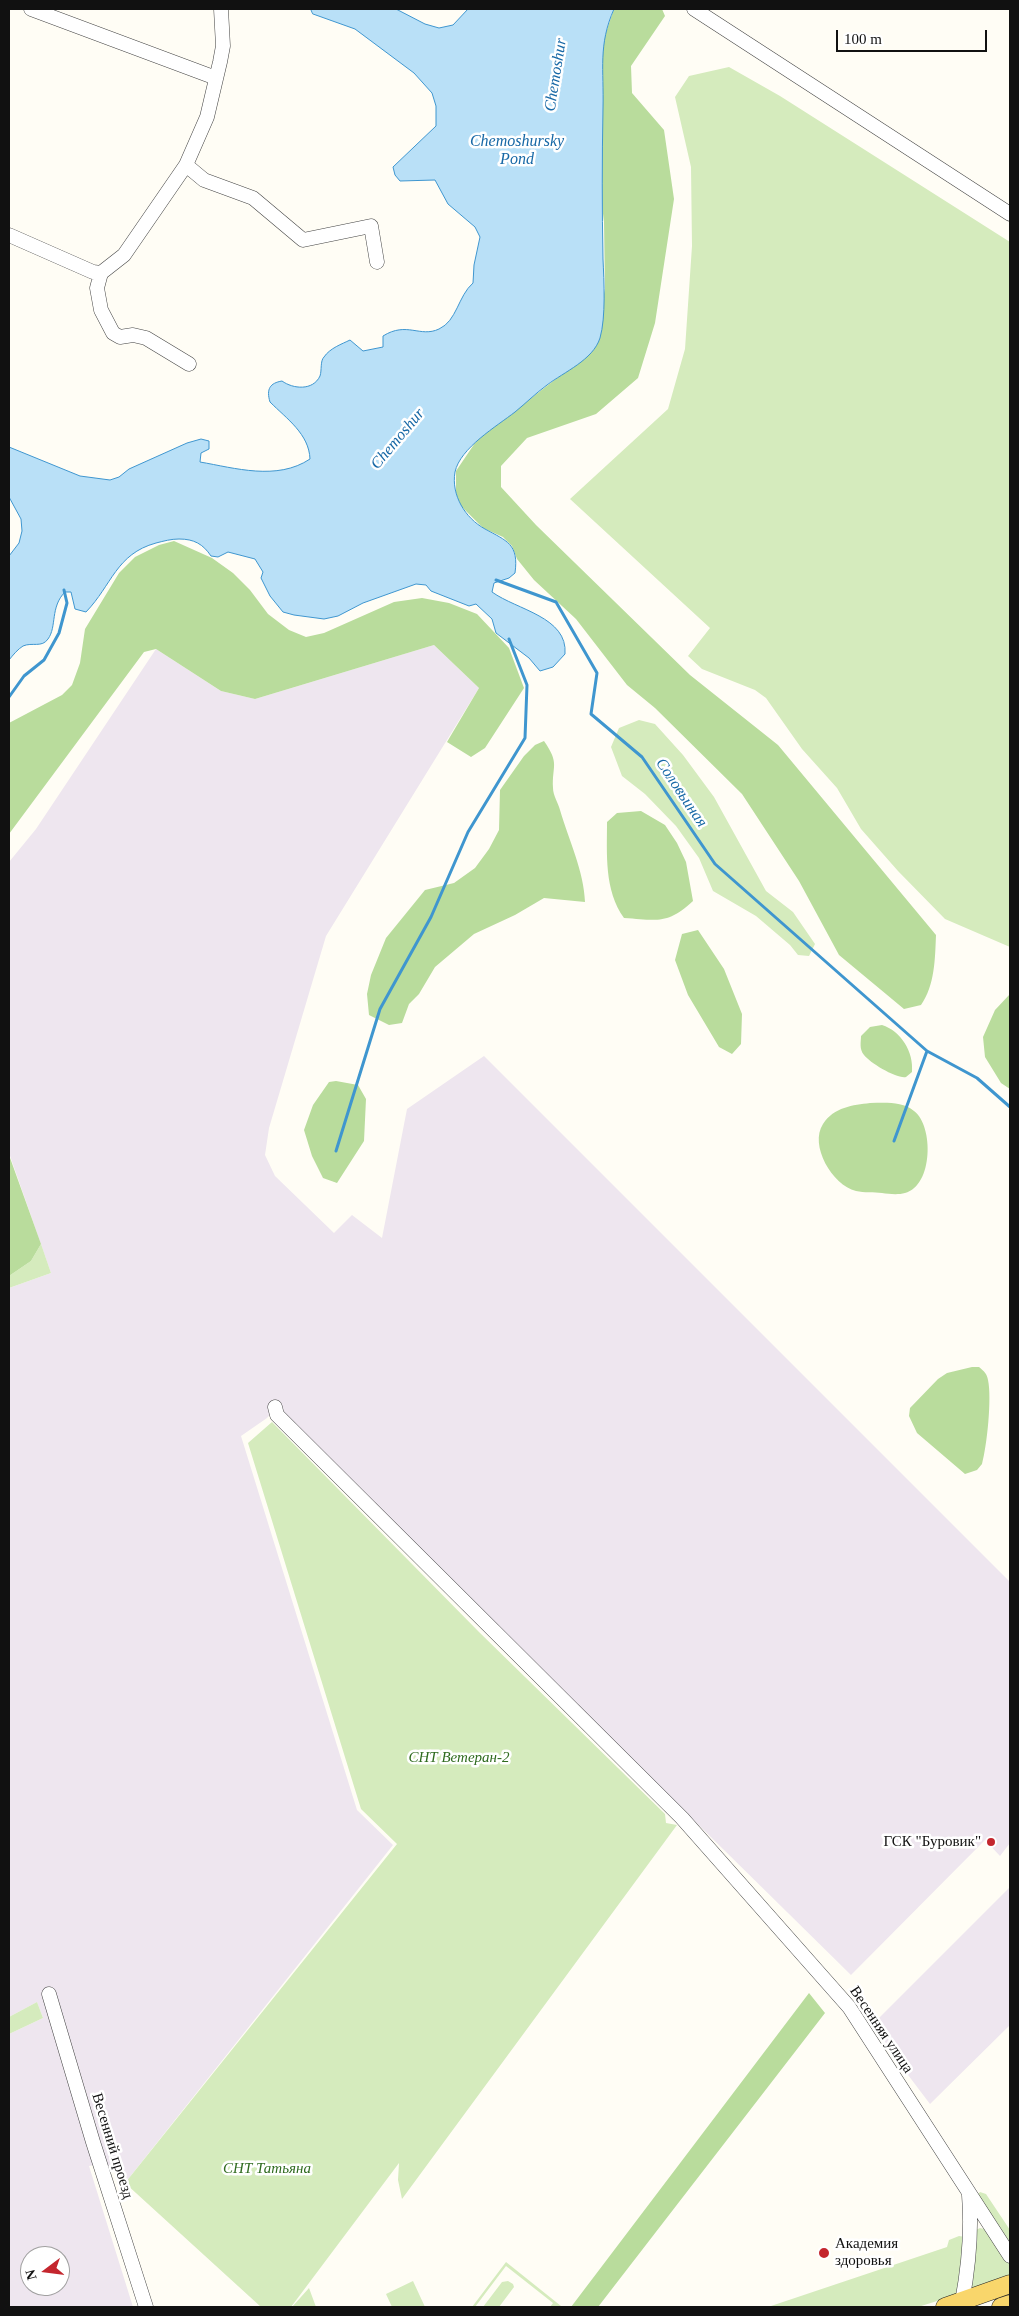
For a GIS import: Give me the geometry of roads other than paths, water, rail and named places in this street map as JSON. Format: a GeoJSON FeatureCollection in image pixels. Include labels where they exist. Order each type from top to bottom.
{"type":"FeatureCollection","features":[{"type":"Feature","properties":{"kind":"main road"},"geometry":{"type":"LineString","coordinates":[[954,2304],[1010,2284]]}},
{"type":"Feature","properties":{"kind":"main road"},"geometry":{"type":"LineString","coordinates":[[1001,2307],[1010,2304]]}},
{"type":"Feature","properties":{"kind":"street"},"geometry":{"type":"LineString","coordinates":[[31,9],[216,78]]}},
{"type":"Feature","properties":{"kind":"street"},"geometry":{"type":"LineString","coordinates":[[189,364],[146,338],[133,335],[120,337],[113,333],[100,310],[97,288],[101,273],[124,255],[186,166],[207,117],[224,46],[221,9]]}},
{"type":"Feature","properties":{"kind":"street"},"geometry":{"type":"LineString","coordinates":[[694,9],[1010,214]]}},
{"type":"Feature","properties":{"kind":"street"},"geometry":{"type":"LineString","coordinates":[[186,166],[204,180],[253,198],[303,240],[371,226],[377,262]]}},
{"type":"Feature","properties":{"kind":"street"},"geometry":{"type":"LineString","coordinates":[[9,235],[82,269],[101,273]]}},
{"type":"Feature","properties":{"kind":"street","name":"Весенняя улица"},"geometry":{"type":"LineString","coordinates":[[275,1408],[277,1415],[682,1818],[849,2007],[1010,2256]]}},
{"type":"Feature","properties":{"kind":"street","name":"Весенний проезд"},"geometry":{"type":"LineString","coordinates":[[49,1994],[93,2142],[146,2307]]}},
{"type":"Feature","properties":{"kind":"street"},"geometry":{"type":"LineString","coordinates":[[954,2304],[969,2265],[972,2230],[968,2192]]}},
{"type":"Feature","properties":{"kind":"water","name":"Chemoshursky Pond"},"geometry":{"type":"Polygon","coordinates":[[[311,9],[396,9],[425,24],[439,28],[453,25],[468,9],[614,9],[606,34],[603,58],[602,203],[604,299],[600,338],[585,359],[543,388],[471,446],[458,463],[454,481],[457,497],[471,519],[505,541],[513,549],[516,563],[515,573],[509,578],[494,583],[492,592],[550,623],[564,641],[565,654],[553,667],[540,671],[529,658],[496,633],[492,619],[476,604],[469,606],[431,591],[426,585],[416,584],[363,603],[338,616],[324,619],[283,612],[270,596],[261,578],[263,572],[255,559],[228,552],[218,557],[211,556],[198,543],[179,539],[156,543],[132,555],[123,563],[86,612],[75,609],[71,592],[65,592],[57,604],[51,634],[46,642],[23,646],[9,660],[9,556],[19,543],[22,531],[21,519],[9,497],[9,447],[80,476],[110,480],[119,477],[129,469],[187,443],[201,439],[209,441],[209,449],[201,453],[200,462],[256,471],[284,470],[297,466],[310,459],[309,450],[296,427],[270,402],[268,394],[270,387],[274,383],[282,381],[297,387],[313,384],[320,376],[322,361],[329,351],[350,340],[363,351],[383,347],[383,336],[392,332],[406,330],[426,332],[439,329],[450,320],[468,288],[473,283],[474,265],[480,237],[475,227],[448,204],[435,180],[400,181],[395,175],[393,167],[436,126],[436,106],[432,93],[414,73],[355,29],[313,14],[311,9]]]}},
{"type":"Feature","properties":{"kind":"waterway","name":"Соловьиная"},"geometry":{"type":"LineString","coordinates":[[496,580],[556,602],[597,673],[591,714],[642,757],[715,864],[927,1051],[977,1078],[1010,1107]]}},
{"type":"Feature","properties":{"kind":"waterway"},"geometry":{"type":"LineString","coordinates":[[9,697],[24,676],[44,660],[59,633],[67,603],[64,590]]}},
{"type":"Feature","properties":{"kind":"waterway"},"geometry":{"type":"LineString","coordinates":[[336,1151],[380,1009],[431,917],[468,832],[525,738],[527,685],[509,639]]}},
{"type":"Feature","properties":{"kind":"waterway"},"geometry":{"type":"LineString","coordinates":[[894,1141],[927,1051]]}},
{"type":"Feature","properties":{"kind":"place","name":"ГСК \"Буровик\""},"geometry":{"type":"Point","coordinates":[991,1842]}},
{"type":"Feature","properties":{"kind":"place","name":"Академия здоровья"},"geometry":{"type":"Point","coordinates":[824,2253]}},
{"type":"Feature","properties":{"kind":"water label","name":"Chemoshur"},"geometry":{"type":"Point","coordinates":[556,75]}},
{"type":"Feature","properties":{"kind":"water label","name":"Chemoshur"},"geometry":{"type":"Point","coordinates":[398,439]}},
{"type":"Feature","properties":{"kind":"park label","name":"СНТ Ветеран-2"},"geometry":{"type":"Point","coordinates":[459,1758]}},
{"type":"Feature","properties":{"kind":"park label","name":"СНТ Татьяна"},"geometry":{"type":"Point","coordinates":[267,2169]}}]}
